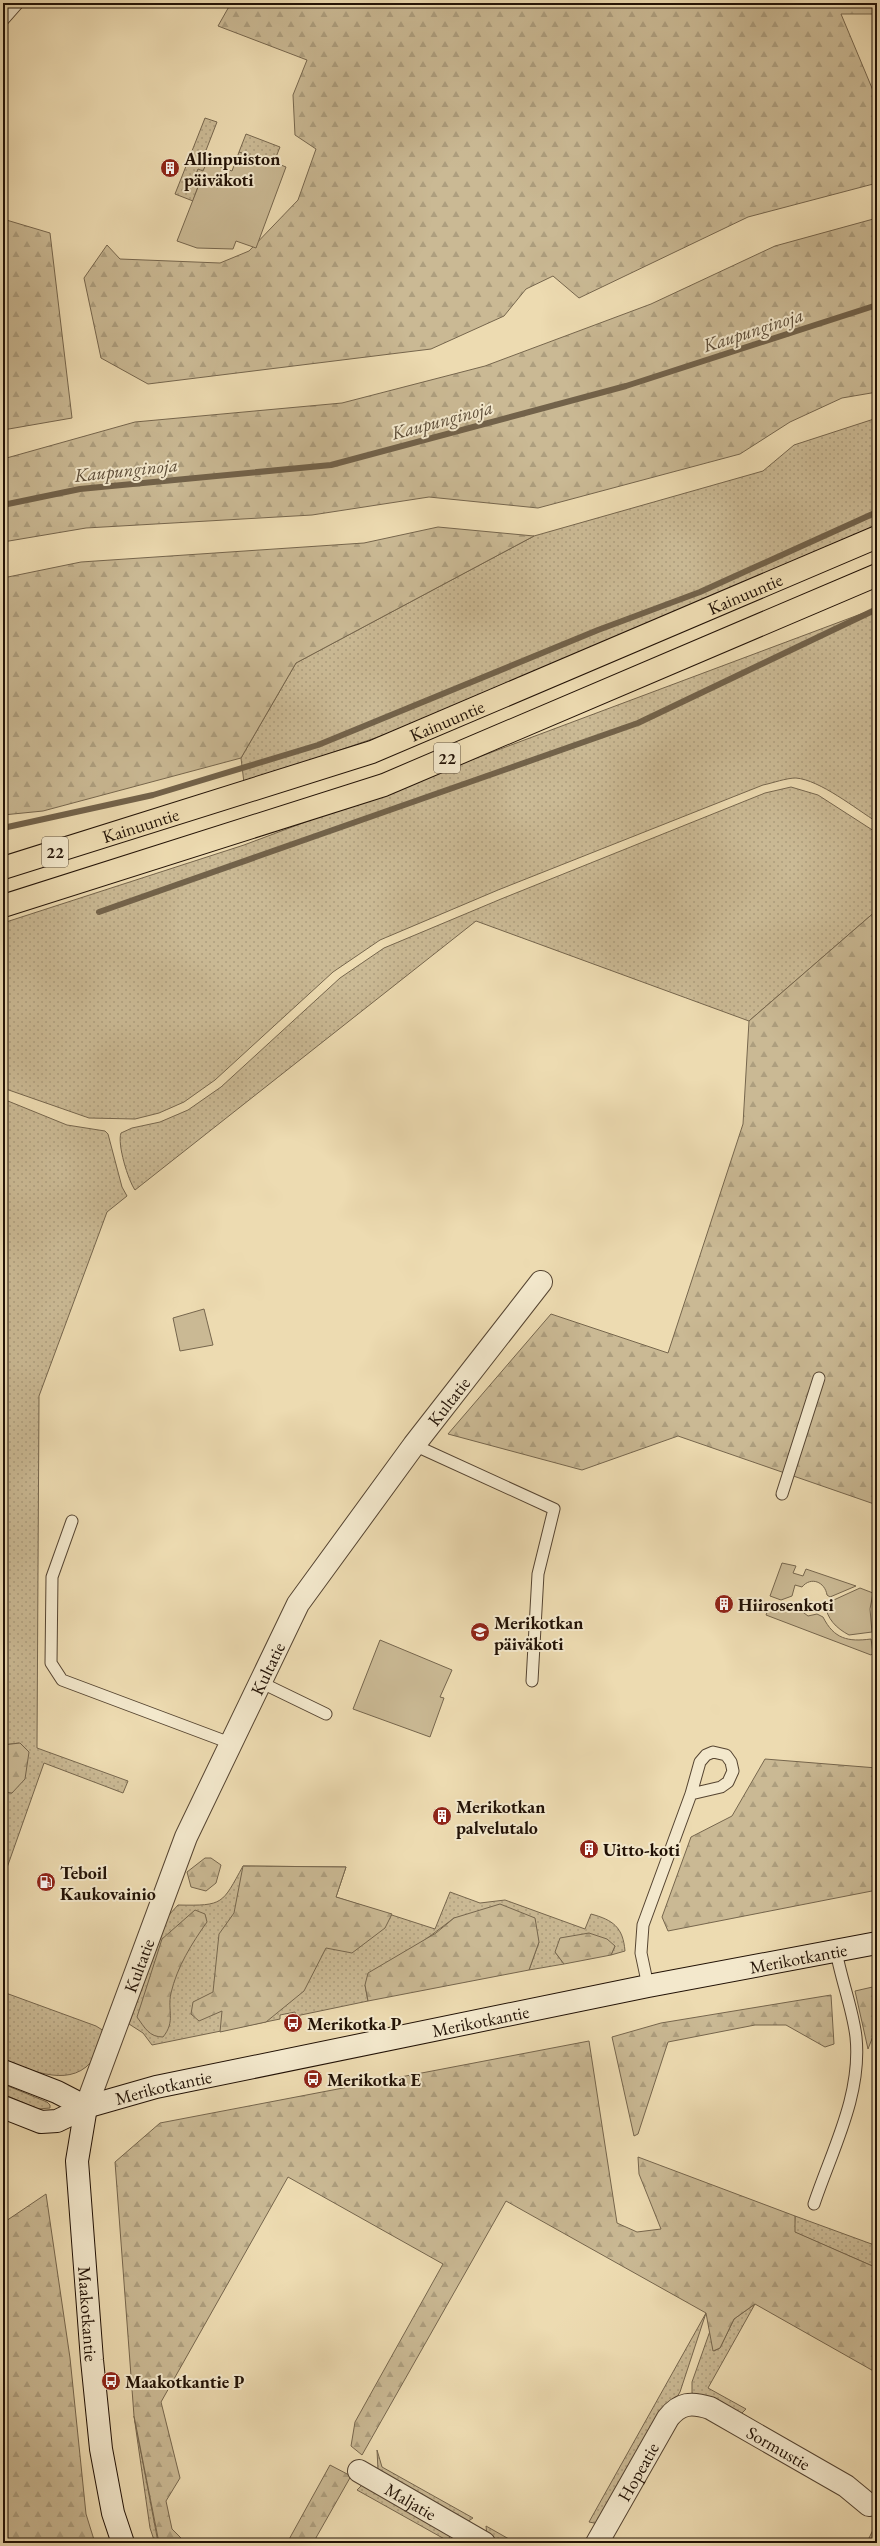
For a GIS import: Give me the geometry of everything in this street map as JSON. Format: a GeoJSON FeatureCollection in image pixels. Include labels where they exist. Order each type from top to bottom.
{"type":"FeatureCollection","features":[{"type":"Feature","properties":{"kind":"highway","name":"Kainuuntie"},"geometry":{"type":"LineString","coordinates":[[3,868],[372,752],[877,537]]}},
{"type":"Feature","properties":{"kind":"highway","name":"Kainuuntie"},"geometry":{"type":"LineString","coordinates":[[3,906],[384,785],[877,575]]}},
{"type":"Feature","properties":{"kind":"street","name":"Kultatie"},"geometry":{"type":"LineString","coordinates":[[86,2107],[186,1837],[298,1604],[414,1445],[541,1282]]}},
{"type":"Feature","properties":{"kind":"street","name":"Merikotkantie"},"geometry":{"type":"LineString","coordinates":[[3,2107],[41,2122],[57,2121],[86,2107],[156,2087],[648,1986],[877,1943]]}},
{"type":"Feature","properties":{"kind":"street"},"geometry":{"type":"LineString","coordinates":[[3,2071],[57,2092],[86,2107]]}},
{"type":"Feature","properties":{"kind":"street","name":"Maakotkantie"},"geometry":{"type":"LineString","coordinates":[[86,2107],[77,2161],[92,2360],[101,2449],[113,2513],[122,2543]]}},
{"type":"Feature","properties":{"kind":"street","name":"Sormustie"},"geometry":{"type":"LineString","coordinates":[[682,2404],[696,2404],[710,2408],[846,2486],[869,2505]]}},
{"type":"Feature","properties":{"kind":"street","name":"Hopeatie"},"geometry":{"type":"LineString","coordinates":[[597,2543],[668,2418],[682,2404]]}},
{"type":"Feature","properties":{"kind":"street","name":"Maljatie"},"geometry":{"type":"LineString","coordinates":[[359,2471],[484,2543]]}},
{"type":"Feature","properties":{"kind":"lane"},"geometry":{"type":"LineString","coordinates":[[3,20],[18,3]]}},
{"type":"Feature","properties":{"kind":"lane"},"geometry":{"type":"LineString","coordinates":[[782,1494],[819,1378]]}},
{"type":"Feature","properties":{"kind":"lane"},"geometry":{"type":"LineString","coordinates":[[414,1445],[554,1509],[538,1574],[532,1681]]}},
{"type":"Feature","properties":{"kind":"lane"},"geometry":{"type":"LineString","coordinates":[[72,1521],[52,1577],[51,1663],[62,1680],[230,1743]]}},
{"type":"Feature","properties":{"kind":"lane"},"geometry":{"type":"LineString","coordinates":[[260,1682],[326,1714]]}},
{"type":"Feature","properties":{"kind":"lane"},"geometry":{"type":"LineString","coordinates":[[648,1986],[642,1953],[643,1925],[691,1794]]}},
{"type":"Feature","properties":{"kind":"lane"},"geometry":{"type":"LineString","coordinates":[[814,2204],[852,2098],[857,2068],[856,2036],[836,1951]]}},
{"type":"Feature","properties":{"kind":"green space"},"geometry":{"type":"Polygon","coordinates":[[[231,3],[877,3],[877,14],[841,14],[877,100],[877,183],[748,217],[579,298],[553,276],[526,289],[504,316],[431,349],[148,384],[101,358],[84,278],[107,245],[120,259],[220,263],[249,251],[298,200],[316,149],[295,135],[293,95],[307,60],[218,26],[231,3]]]}},
{"type":"Feature","properties":{"kind":"green space"},"geometry":{"type":"Polygon","coordinates":[[[205,118],[217,122],[203,158],[208,162],[203,171],[194,179],[200,181],[193,201],[175,194],[205,118]]]}},
{"type":"Feature","properties":{"kind":"green space"},"geometry":{"type":"Polygon","coordinates":[[[246,134],[280,147],[274,162],[266,159],[264,162],[239,152],[246,134]]]}},
{"type":"Feature","properties":{"kind":"green space"},"geometry":{"type":"Polygon","coordinates":[[[239,152],[264,162],[266,159],[286,167],[256,248],[236,241],[233,249],[197,248],[177,241],[200,182],[194,179],[198,169],[203,171],[207,162],[232,171],[239,152]]]}},
{"type":"Feature","properties":{"kind":"green space"},"geometry":{"type":"Polygon","coordinates":[[[877,218],[877,392],[842,398],[790,422],[740,454],[538,508],[429,497],[312,515],[86,528],[3,542],[3,459],[135,422],[342,403],[485,366],[651,304],[775,246],[877,218]]]}},
{"type":"Feature","properties":{"kind":"green space"},"geometry":{"type":"Polygon","coordinates":[[[3,219],[50,233],[72,418],[3,430],[3,219]]]}},
{"type":"Feature","properties":{"kind":"green space"},"geometry":{"type":"Polygon","coordinates":[[[877,418],[877,531],[439,716],[244,783],[241,758],[296,663],[534,536],[763,471],[794,445],[877,418]]]}},
{"type":"Feature","properties":{"kind":"green space"},"geometry":{"type":"Polygon","coordinates":[[[438,527],[534,536],[296,663],[241,758],[43,811],[3,815],[3,578],[81,562],[364,543],[438,527]]]}},
{"type":"Feature","properties":{"kind":"green space"},"geometry":{"type":"Polygon","coordinates":[[[877,608],[877,822],[827,789],[806,780],[796,778],[788,779],[763,785],[498,890],[380,940],[333,972],[215,1080],[184,1102],[159,1113],[135,1119],[89,1118],[3,1088],[3,923],[244,845],[877,608]]]}},
{"type":"Feature","properties":{"kind":"green space"},"geometry":{"type":"Polygon","coordinates":[[[791,787],[818,795],[877,833],[877,910],[749,1021],[476,921],[135,1190],[124,1162],[120,1138],[121,1133],[132,1128],[160,1122],[188,1110],[221,1087],[340,978],[384,948],[501,899],[765,793],[791,787]]]}},
{"type":"Feature","properties":{"kind":"green space"},"geometry":{"type":"Polygon","coordinates":[[[877,910],[877,1505],[678,1436],[582,1470],[448,1434],[551,1314],[668,1353],[743,1124],[749,1021],[877,910]]]}},
{"type":"Feature","properties":{"kind":"green space"},"geometry":{"type":"Polygon","coordinates":[[[3,1099],[67,1125],[105,1131],[108,1134],[122,1187],[127,1196],[107,1212],[39,1396],[37,1748],[128,1781],[123,1793],[44,1763],[3,1879],[3,1792],[12,1793],[19,1743],[3,1745],[3,1099]]]}},
{"type":"Feature","properties":{"kind":"green space"},"geometry":{"type":"Polygon","coordinates":[[[204,1309],[213,1345],[180,1351],[173,1318],[204,1309]]]}},
{"type":"Feature","properties":{"kind":"green space"},"geometry":{"type":"Polygon","coordinates":[[[782,1563],[796,1566],[793,1573],[803,1576],[806,1569],[856,1586],[830,1597],[827,1595],[826,1590],[821,1584],[813,1581],[802,1587],[795,1585],[792,1596],[781,1600],[770,1596],[782,1563]]]}},
{"type":"Feature","properties":{"kind":"green space"},"geometry":{"type":"Polygon","coordinates":[[[860,1588],[873,1593],[870,1609],[872,1632],[849,1635],[840,1629],[830,1619],[825,1604],[860,1588]]]}},
{"type":"Feature","properties":{"kind":"green space"},"geometry":{"type":"Polygon","coordinates":[[[796,1607],[808,1616],[817,1614],[823,1617],[832,1630],[842,1637],[855,1640],[871,1639],[873,1653],[871,1655],[766,1615],[768,1610],[796,1607]]]}},
{"type":"Feature","properties":{"kind":"green space"},"geometry":{"type":"Polygon","coordinates":[[[380,1640],[452,1670],[440,1697],[444,1698],[430,1737],[353,1709],[380,1640]]]}},
{"type":"Feature","properties":{"kind":"green space"},"geometry":{"type":"Polygon","coordinates":[[[20,1743],[29,1752],[25,1779],[12,1793],[3,1792],[3,1745],[20,1743]]]}},
{"type":"Feature","properties":{"kind":"green space"},"geometry":{"type":"Polygon","coordinates":[[[765,1759],[877,1768],[877,1890],[668,1931],[662,1917],[691,1837],[732,1816],[765,1759]]]}},
{"type":"Feature","properties":{"kind":"green space"},"geometry":{"type":"Polygon","coordinates":[[[205,1858],[211,1858],[221,1865],[216,1883],[206,1891],[191,1887],[187,1872],[205,1858]]]}},
{"type":"Feature","properties":{"kind":"green space"},"geometry":{"type":"Polygon","coordinates":[[[243,1866],[346,1867],[336,1897],[435,1929],[450,1892],[480,1903],[505,1900],[585,1929],[591,1914],[599,1916],[616,1926],[622,1936],[625,1951],[611,1955],[615,1946],[555,1952],[564,1964],[529,1970],[539,1942],[454,1918],[365,1985],[368,2001],[296,2016],[295,2012],[280,2015],[280,2019],[152,2045],[143,2033],[129,2024],[168,1916],[178,1905],[205,1905],[220,1900],[230,1888],[243,1866]]]}},
{"type":"Feature","properties":{"kind":"green space"},"geometry":{"type":"Polygon","coordinates":[[[243,1866],[346,1867],[336,1897],[392,1914],[385,1928],[352,1953],[326,1948],[304,1991],[266,2022],[220,2032],[222,2011],[199,2021],[191,2014],[193,2002],[213,1992],[219,1934],[234,1913],[243,1866]]]}},
{"type":"Feature","properties":{"kind":"green space"},"geometry":{"type":"Polygon","coordinates":[[[500,1904],[535,1918],[539,1942],[529,1970],[368,2001],[365,1985],[368,1973],[436,1933],[454,1918],[500,1904]]]}},
{"type":"Feature","properties":{"kind":"green space"},"geometry":{"type":"Polygon","coordinates":[[[195,1910],[205,1914],[207,1922],[191,1947],[177,1974],[170,1999],[169,2026],[163,2037],[158,2037],[151,2034],[137,2017],[162,1939],[195,1910]]]}},
{"type":"Feature","properties":{"kind":"green space"},"geometry":{"type":"Polygon","coordinates":[[[589,1933],[607,1939],[615,1946],[611,1955],[564,1964],[555,1952],[560,1938],[589,1933]]]}},
{"type":"Feature","properties":{"kind":"green space"},"geometry":{"type":"Polygon","coordinates":[[[877,1986],[877,2026],[868,2049],[855,1991],[877,1986]]]}},
{"type":"Feature","properties":{"kind":"green space"},"geometry":{"type":"Polygon","coordinates":[[[3,1992],[96,2026],[104,2031],[95,2057],[86,2067],[76,2073],[64,2075],[39,2073],[3,2060],[3,1992]]]}},
{"type":"Feature","properties":{"kind":"green space"},"geometry":{"type":"Polygon","coordinates":[[[831,1995],[834,2044],[825,2047],[786,2025],[755,2025],[668,2042],[638,2134],[634,2136],[612,2037],[661,2023],[831,1995]]]}},
{"type":"Feature","properties":{"kind":"green space"},"geometry":{"type":"Polygon","coordinates":[[[589,2041],[617,2223],[637,2232],[661,2229],[639,2174],[638,2157],[795,2216],[795,2232],[877,2268],[877,2373],[755,2304],[734,2319],[720,2348],[713,2351],[706,2313],[506,2201],[362,2455],[351,2446],[355,2422],[443,2264],[288,2177],[161,2402],[180,2478],[166,2501],[172,2529],[186,2543],[159,2543],[134,2416],[115,2162],[160,2123],[589,2041]]]}},
{"type":"Feature","properties":{"kind":"green space"},"geometry":{"type":"Polygon","coordinates":[[[3,2084],[47,2102],[50,2105],[50,2108],[38,2109],[3,2094],[3,2084]]]}},
{"type":"Feature","properties":{"kind":"green space"},"geometry":{"type":"Polygon","coordinates":[[[46,2194],[70,2358],[86,2514],[95,2543],[3,2543],[3,2223],[46,2194]]]}},
{"type":"Feature","properties":{"kind":"green space"},"geometry":{"type":"Polygon","coordinates":[[[795,2216],[877,2246],[877,2268],[794,2232],[795,2216]]]}},
{"type":"Feature","properties":{"kind":"green space"},"geometry":{"type":"Polygon","coordinates":[[[755,2304],[708,2388],[746,2409],[740,2415],[692,2393],[692,2382],[710,2331],[714,2351],[720,2348],[734,2319],[755,2304]]]}},
{"type":"Feature","properties":{"kind":"green space"},"geometry":{"type":"Polygon","coordinates":[[[706,2313],[680,2392],[599,2524],[589,2522],[706,2313]]]}},
{"type":"Feature","properties":{"kind":"green space"},"geometry":{"type":"Polygon","coordinates":[[[134,2416],[159,2543],[155,2543],[150,2528],[134,2416]]]}},
{"type":"Feature","properties":{"kind":"green space"},"geometry":{"type":"Polygon","coordinates":[[[377,2450],[382,2467],[473,2518],[467,2522],[378,2470],[377,2450]]]}},
{"type":"Feature","properties":{"kind":"green space"},"geometry":{"type":"Polygon","coordinates":[[[330,2465],[351,2476],[313,2543],[287,2543],[330,2465]]]}},
{"type":"Feature","properties":{"kind":"green space"},"geometry":{"type":"Polygon","coordinates":[[[362,2485],[450,2536],[448,2541],[357,2490],[362,2485]]]}},
{"type":"Feature","properties":{"kind":"green space"},"geometry":{"type":"Polygon","coordinates":[[[877,2522],[877,2543],[867,2542],[877,2522]]]}},
{"type":"Feature","properties":{"kind":"green space"},"geometry":{"type":"Polygon","coordinates":[[[486,2526],[516,2543],[501,2543],[487,2536],[486,2526]]]}},
{"type":"Feature","properties":{"kind":"waterway","name":"Kaupunginoja"},"geometry":{"type":"LineString","coordinates":[[3,505],[80,489],[331,465],[626,386],[877,305]]}},
{"type":"Feature","properties":{"kind":"waterway"},"geometry":{"type":"LineString","coordinates":[[3,828],[153,795],[318,745],[598,630],[700,592],[877,512]]}},
{"type":"Feature","properties":{"kind":"waterway"},"geometry":{"type":"LineString","coordinates":[[99,912],[638,723],[877,609]]}},
{"type":"Feature","properties":{"kind":"place","name":"Allinpuiston päiväkoti"},"geometry":{"type":"Point","coordinates":[170,168]}},
{"type":"Feature","properties":{"kind":"place","name":"Hiirosenkoti"},"geometry":{"type":"Point","coordinates":[724,1604]}},
{"type":"Feature","properties":{"kind":"place","name":"Merikotkan päiväkoti"},"geometry":{"type":"Point","coordinates":[480,1632]}},
{"type":"Feature","properties":{"kind":"place","name":"Merikotkan palvelutalo"},"geometry":{"type":"Point","coordinates":[442,1816]}},
{"type":"Feature","properties":{"kind":"place","name":"Uitto-koti"},"geometry":{"type":"Point","coordinates":[589,1849]}},
{"type":"Feature","properties":{"kind":"place","name":"Teboil Kaukovainio"},"geometry":{"type":"Point","coordinates":[46,1882]}},
{"type":"Feature","properties":{"kind":"place","name":"Merikotka P"},"geometry":{"type":"Point","coordinates":[293,2023]}},
{"type":"Feature","properties":{"kind":"place","name":"Merikotka E"},"geometry":{"type":"Point","coordinates":[313,2079]}},
{"type":"Feature","properties":{"kind":"place","name":"Maakotkantie P"},"geometry":{"type":"Point","coordinates":[111,2381]}}]}
